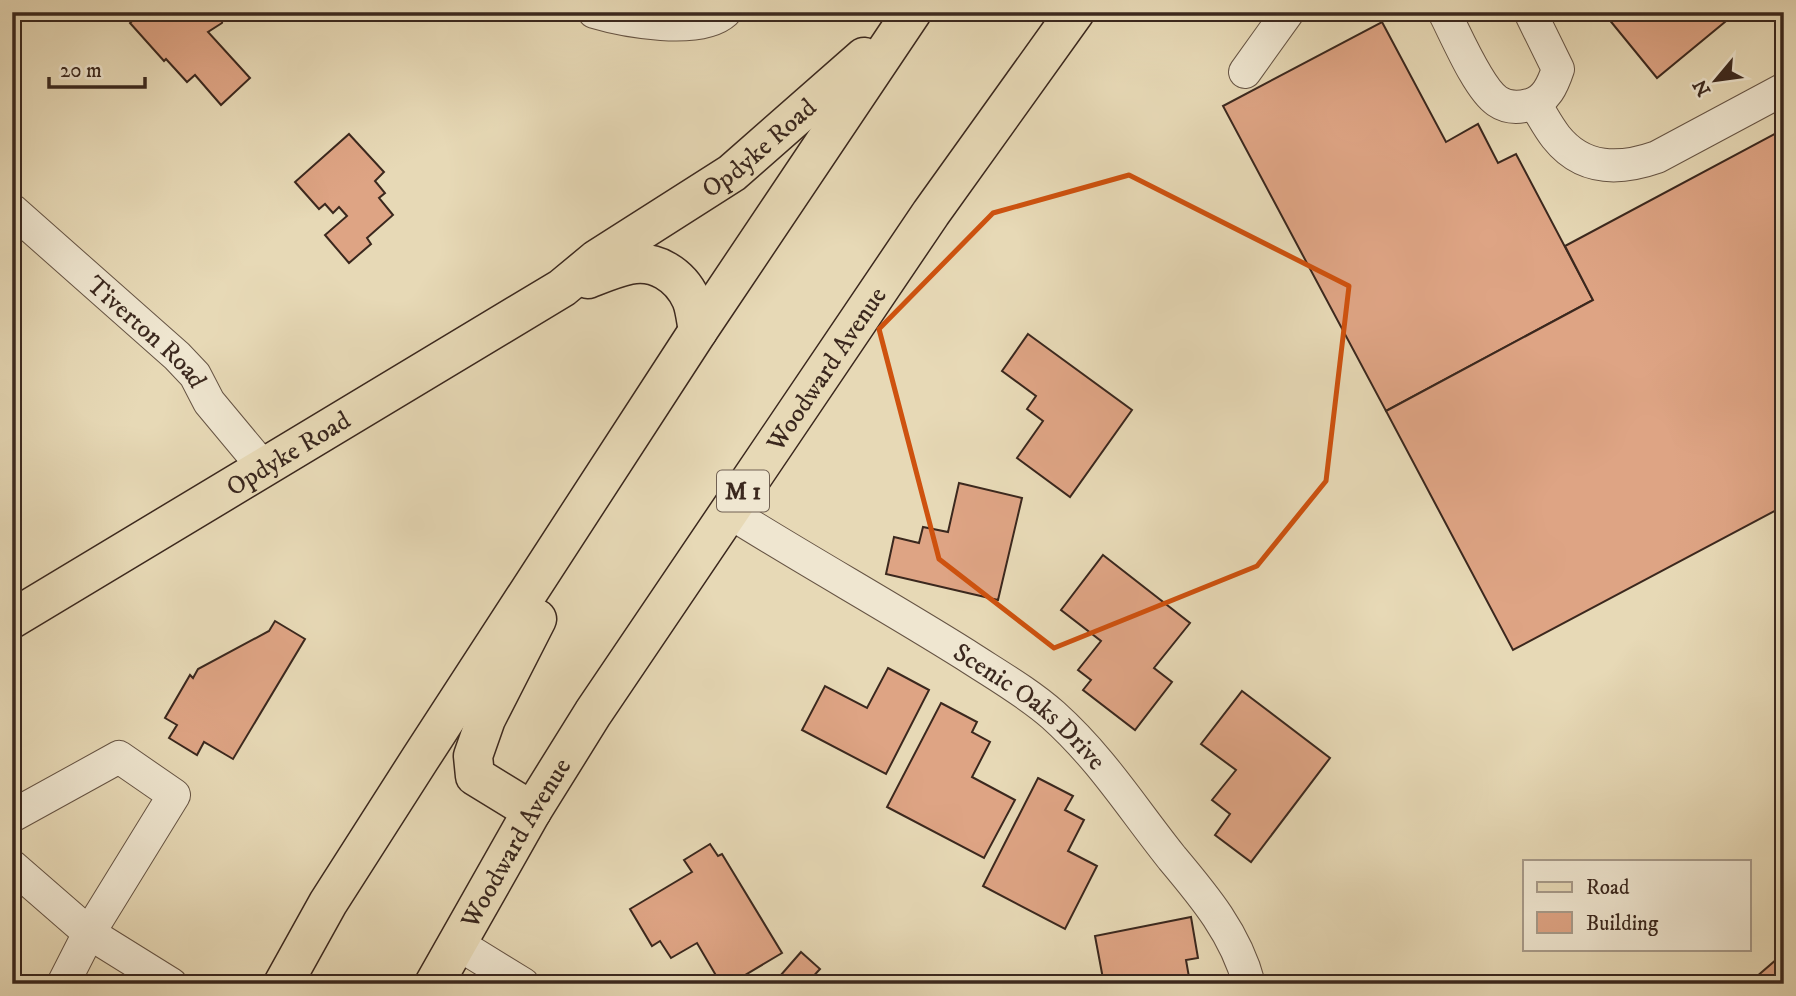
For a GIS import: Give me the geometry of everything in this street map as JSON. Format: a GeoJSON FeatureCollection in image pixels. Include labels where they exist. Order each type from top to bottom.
{"type":"FeatureCollection","features":[{"type":"Feature","properties":{"kind":"main road","name":"Woodward Avenue"},"geometry":{"type":"LineString","coordinates":[[433,984],[531,811],[593,713],[932,213],[1075,12]]}},
{"type":"Feature","properties":{"kind":"main road","name":"Opdyke Road"},"geometry":{"type":"LineString","coordinates":[[12,619],[562,288],[597,259],[732,173],[910,15]]}},
{"type":"Feature","properties":{"kind":"main road"},"geometry":{"type":"LineString","coordinates":[[283,984],[328,903],[698,331],[910,15]]}},
{"type":"Feature","properties":{"kind":"main road","name":"Opdyke Road"},"geometry":{"type":"LineString","coordinates":[[562,288],[629,265],[649,264],[667,271],[681,282],[692,300],[698,331]]}},
{"type":"Feature","properties":{"kind":"main road"},"geometry":{"type":"LineString","coordinates":[[531,811],[475,776],[473,756],[486,719],[636,427]]}},
{"type":"Feature","properties":{"kind":"street"},"geometry":{"type":"LineString","coordinates":[[593,12],[668,18],[691,24],[710,22],[725,12]]}},
{"type":"Feature","properties":{"kind":"street"},"geometry":{"type":"LineString","coordinates":[[1245,72],[1288,12]]}},
{"type":"Feature","properties":{"kind":"street"},"geometry":{"type":"LineString","coordinates":[[1444,12],[1485,89],[1499,103],[1518,108],[1535,104],[1553,87],[1558,69],[1530,12]]}},
{"type":"Feature","properties":{"kind":"street"},"geometry":{"type":"LineString","coordinates":[[1535,104],[1556,137],[1568,149],[1588,161],[1612,167],[1635,165],[1657,157],[1784,89]]}},
{"type":"Feature","properties":{"kind":"street","name":"Tiverton Road"},"geometry":{"type":"LineString","coordinates":[[12,210],[195,375],[209,402],[264,468]]}},
{"type":"Feature","properties":{"kind":"street","name":"Scenic Oaks Drive"},"geometry":{"type":"LineString","coordinates":[[729,512],[938,638],[1022,691],[1052,715],[1120,786],[1172,857],[1211,904],[1240,958],[1249,984]]}},
{"type":"Feature","properties":{"kind":"street"},"geometry":{"type":"LineString","coordinates":[[12,816],[119,757],[174,795],[89,933],[63,984]]}},
{"type":"Feature","properties":{"kind":"street"},"geometry":{"type":"LineString","coordinates":[[15,876],[89,933],[171,984]]}},
{"type":"Feature","properties":{"kind":"street"},"geometry":{"type":"LineString","coordinates":[[458,944],[523,984]]}},
{"type":"Feature","properties":{"kind":"highlighted area"},"geometry":{"type":"Polygon","coordinates":[[[1129,175],[1349,286],[1326,481],[1257,566],[1054,648],[939,559],[879,329],[993,213],[1129,175]]]}},
{"type":"Feature","properties":{"kind":"building"},"geometry":{"type":"Polygon","coordinates":[[[142,12],[219,12],[223,18],[222,23],[208,32],[250,78],[221,105],[195,75],[187,82],[130,23],[142,12]]]}},
{"type":"Feature","properties":{"kind":"building"},"geometry":{"type":"Polygon","coordinates":[[[1603,12],[1737,12],[1657,78],[1603,12]]]}},
{"type":"Feature","properties":{"kind":"building"},"geometry":{"type":"Polygon","coordinates":[[[1382,22],[1446,142],[1478,124],[1498,163],[1516,154],[1593,300],[1386,411],[1223,106],[1382,22]]]}},
{"type":"Feature","properties":{"kind":"building"},"geometry":{"type":"Polygon","coordinates":[[[1784,129],[1784,506],[1513,650],[1386,411],[1593,300],[1565,246],[1784,129]]]}},
{"type":"Feature","properties":{"kind":"building"},"geometry":{"type":"Polygon","coordinates":[[[349,134],[384,172],[375,181],[385,193],[379,198],[393,215],[367,238],[371,244],[349,263],[325,235],[347,216],[339,207],[333,213],[325,204],[319,209],[295,182],[349,134]]]}},
{"type":"Feature","properties":{"kind":"building"},"geometry":{"type":"Polygon","coordinates":[[[1028,334],[1132,410],[1070,497],[1017,458],[1043,421],[1027,409],[1036,396],[1002,371],[1028,334]]]}},
{"type":"Feature","properties":{"kind":"building"},"geometry":{"type":"Polygon","coordinates":[[[959,483],[1022,498],[998,600],[886,574],[894,537],[919,543],[923,527],[948,532],[959,483]]]}},
{"type":"Feature","properties":{"kind":"building"},"geometry":{"type":"Polygon","coordinates":[[[1103,555],[1190,623],[1154,668],[1172,682],[1135,730],[1083,690],[1091,680],[1078,670],[1101,641],[1061,610],[1103,555]]]}},
{"type":"Feature","properties":{"kind":"building"},"geometry":{"type":"Polygon","coordinates":[[[275,621],[305,639],[233,759],[204,742],[197,755],[169,738],[177,725],[165,718],[190,675],[193,678],[198,669],[269,631],[275,621]]]}},
{"type":"Feature","properties":{"kind":"building"},"geometry":{"type":"Polygon","coordinates":[[[888,668],[929,690],[886,774],[802,730],[825,686],[867,708],[888,668]]]}},
{"type":"Feature","properties":{"kind":"building"},"geometry":{"type":"Polygon","coordinates":[[[1242,691],[1330,758],[1251,862],[1215,835],[1230,814],[1212,800],[1236,770],[1201,744],[1242,691]]]}},
{"type":"Feature","properties":{"kind":"building"},"geometry":{"type":"Polygon","coordinates":[[[941,703],[977,722],[972,732],[990,742],[972,777],[1015,800],[984,858],[887,807],[941,703]]]}},
{"type":"Feature","properties":{"kind":"building"},"geometry":{"type":"Polygon","coordinates":[[[1038,778],[1073,796],[1065,810],[1084,820],[1068,851],[1097,866],[1065,929],[983,886],[1038,778]]]}},
{"type":"Feature","properties":{"kind":"building"},"geometry":{"type":"Polygon","coordinates":[[[710,844],[718,856],[722,854],[782,953],[730,984],[721,984],[697,943],[671,958],[660,941],[652,946],[630,909],[692,872],[684,860],[710,844]]]}},
{"type":"Feature","properties":{"kind":"building"},"geometry":{"type":"Polygon","coordinates":[[[1191,917],[1198,958],[1186,960],[1189,977],[1160,984],[1104,984],[1095,936],[1191,917]]]}},
{"type":"Feature","properties":{"kind":"building"},"geometry":{"type":"Polygon","coordinates":[[[801,952],[820,969],[809,981],[812,984],[773,984],[801,952]]]}},
{"type":"Feature","properties":{"kind":"building"},"geometry":{"type":"Polygon","coordinates":[[[1784,953],[1784,984],[1748,984],[1784,953]]]}}]}
